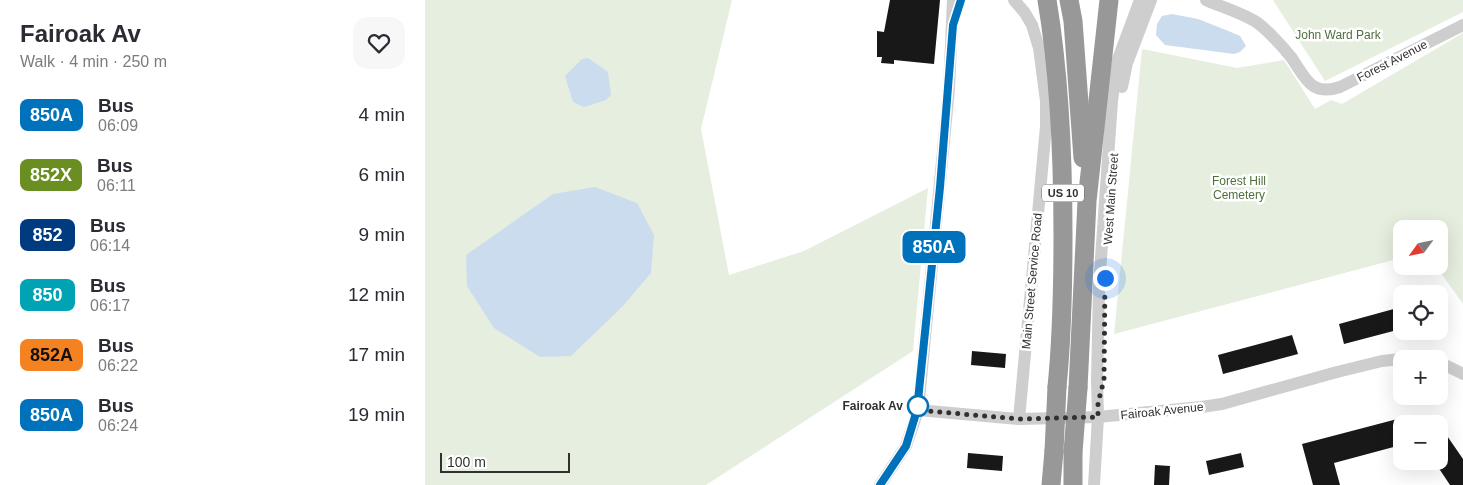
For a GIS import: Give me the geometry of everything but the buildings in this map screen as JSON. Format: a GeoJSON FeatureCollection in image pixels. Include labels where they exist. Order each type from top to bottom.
{"type":"FeatureCollection","features":[{"type":"Feature","properties":{"kind":"highway","name":"US 10"},"geometry":{"type":"LineString","coordinates":[[1047,0],[1059,98],[1063,180],[1063,292],[1051,485]]}},
{"type":"Feature","properties":{"kind":"highway","name":"US 10"},"geometry":{"type":"LineString","coordinates":[[1069,0],[1073,21],[1087,201],[1073,452],[1073,485]]}},
{"type":"Feature","properties":{"kind":"highway"},"geometry":{"type":"LineString","coordinates":[[1087,201],[1109,0]]}},
{"type":"Feature","properties":{"kind":"street"},"geometry":{"type":"LineString","coordinates":[[880,485],[906,446],[917,410],[940,187],[953,25],[953,0]]}},
{"type":"Feature","properties":{"kind":"street"},"geometry":{"type":"LineString","coordinates":[[953,25],[961,0]]}},
{"type":"Feature","properties":{"kind":"street","name":"Main Street Service Road"},"geometry":{"type":"LineString","coordinates":[[1014,0],[1029,19],[1039,48],[1046,101],[1019,419]]}},
{"type":"Feature","properties":{"kind":"street","name":"West Main Street"},"geometry":{"type":"LineString","coordinates":[[1094,485],[1098,417],[1099,287],[1112,101],[1118,59],[1140,0]]}},
{"type":"Feature","properties":{"kind":"street","name":"West Main Street"},"geometry":{"type":"LineString","coordinates":[[1098,403],[1104,380],[1104,294],[1107,239],[1121,88],[1127,63],[1151,0]]}},
{"type":"Feature","properties":{"kind":"street","name":"Forest Avenue"},"geometry":{"type":"LineString","coordinates":[[1206,0],[1258,23],[1290,56],[1308,82],[1320,90],[1330,91],[1463,25]]}},
{"type":"Feature","properties":{"kind":"street","name":"Fairoak Avenue"},"geometry":{"type":"LineString","coordinates":[[917,410],[1019,419],[1098,417],[1222,404],[1337,372],[1393,360]]}},
{"type":"Feature","properties":{"kind":"street"},"geometry":{"type":"LineString","coordinates":[[1448,366],[1463,374]]}},
{"type":"Feature","properties":{"kind":"green space"},"geometry":{"type":"Polygon","coordinates":[[[425,0],[732,0],[701,129],[729,275],[804,251],[928,188],[913,351],[706,485],[425,485],[425,0]]]}},
{"type":"Feature","properties":{"kind":"green space","name":"John Ward Park"},"geometry":{"type":"Polygon","coordinates":[[[1273,0],[1463,0],[1463,12],[1325,81],[1273,0]]]}},
{"type":"Feature","properties":{"kind":"green space","name":"Forest Hill Cemetery"},"geometry":{"type":"Polygon","coordinates":[[[1463,33],[1463,304],[1442,275],[1448,275],[1448,220],[1393,220],[1393,260],[1114,334],[1142,49],[1237,68],[1284,60],[1315,109],[1331,100],[1342,104],[1463,33]]]}},
{"type":"Feature","properties":{"kind":"water"},"geometry":{"type":"Polygon","coordinates":[[[1172,14],[1198,19],[1240,36],[1246,46],[1240,52],[1234,54],[1165,45],[1156,35],[1157,24],[1162,16],[1172,14]]]}},
{"type":"Feature","properties":{"kind":"water"},"geometry":{"type":"Polygon","coordinates":[[[588,58],[608,72],[611,95],[606,100],[584,107],[573,102],[565,76],[582,59],[588,58]]]}},
{"type":"Feature","properties":{"kind":"water"},"geometry":{"type":"Polygon","coordinates":[[[595,187],[637,203],[654,235],[651,273],[622,307],[571,356],[540,357],[494,328],[467,286],[466,255],[553,194],[595,187]]]}},
{"type":"Feature","properties":{"kind":"bus line","name":"850A"},"geometry":{"type":"LineString","coordinates":[[880,485],[906,446],[917,410],[940,187],[953,25],[961,0]]}},
{"type":"Feature","properties":{"kind":"place","name":"Fairoak Av"},"geometry":{"type":"Point","coordinates":[918,406]}},
{"type":"Feature","properties":{"kind":"route"},"geometry":{"type":"LineString","coordinates":[[918,406],[917,410],[1019,419],[1098,417],[1098,403],[1104,380],[1105,278]]}}]}
